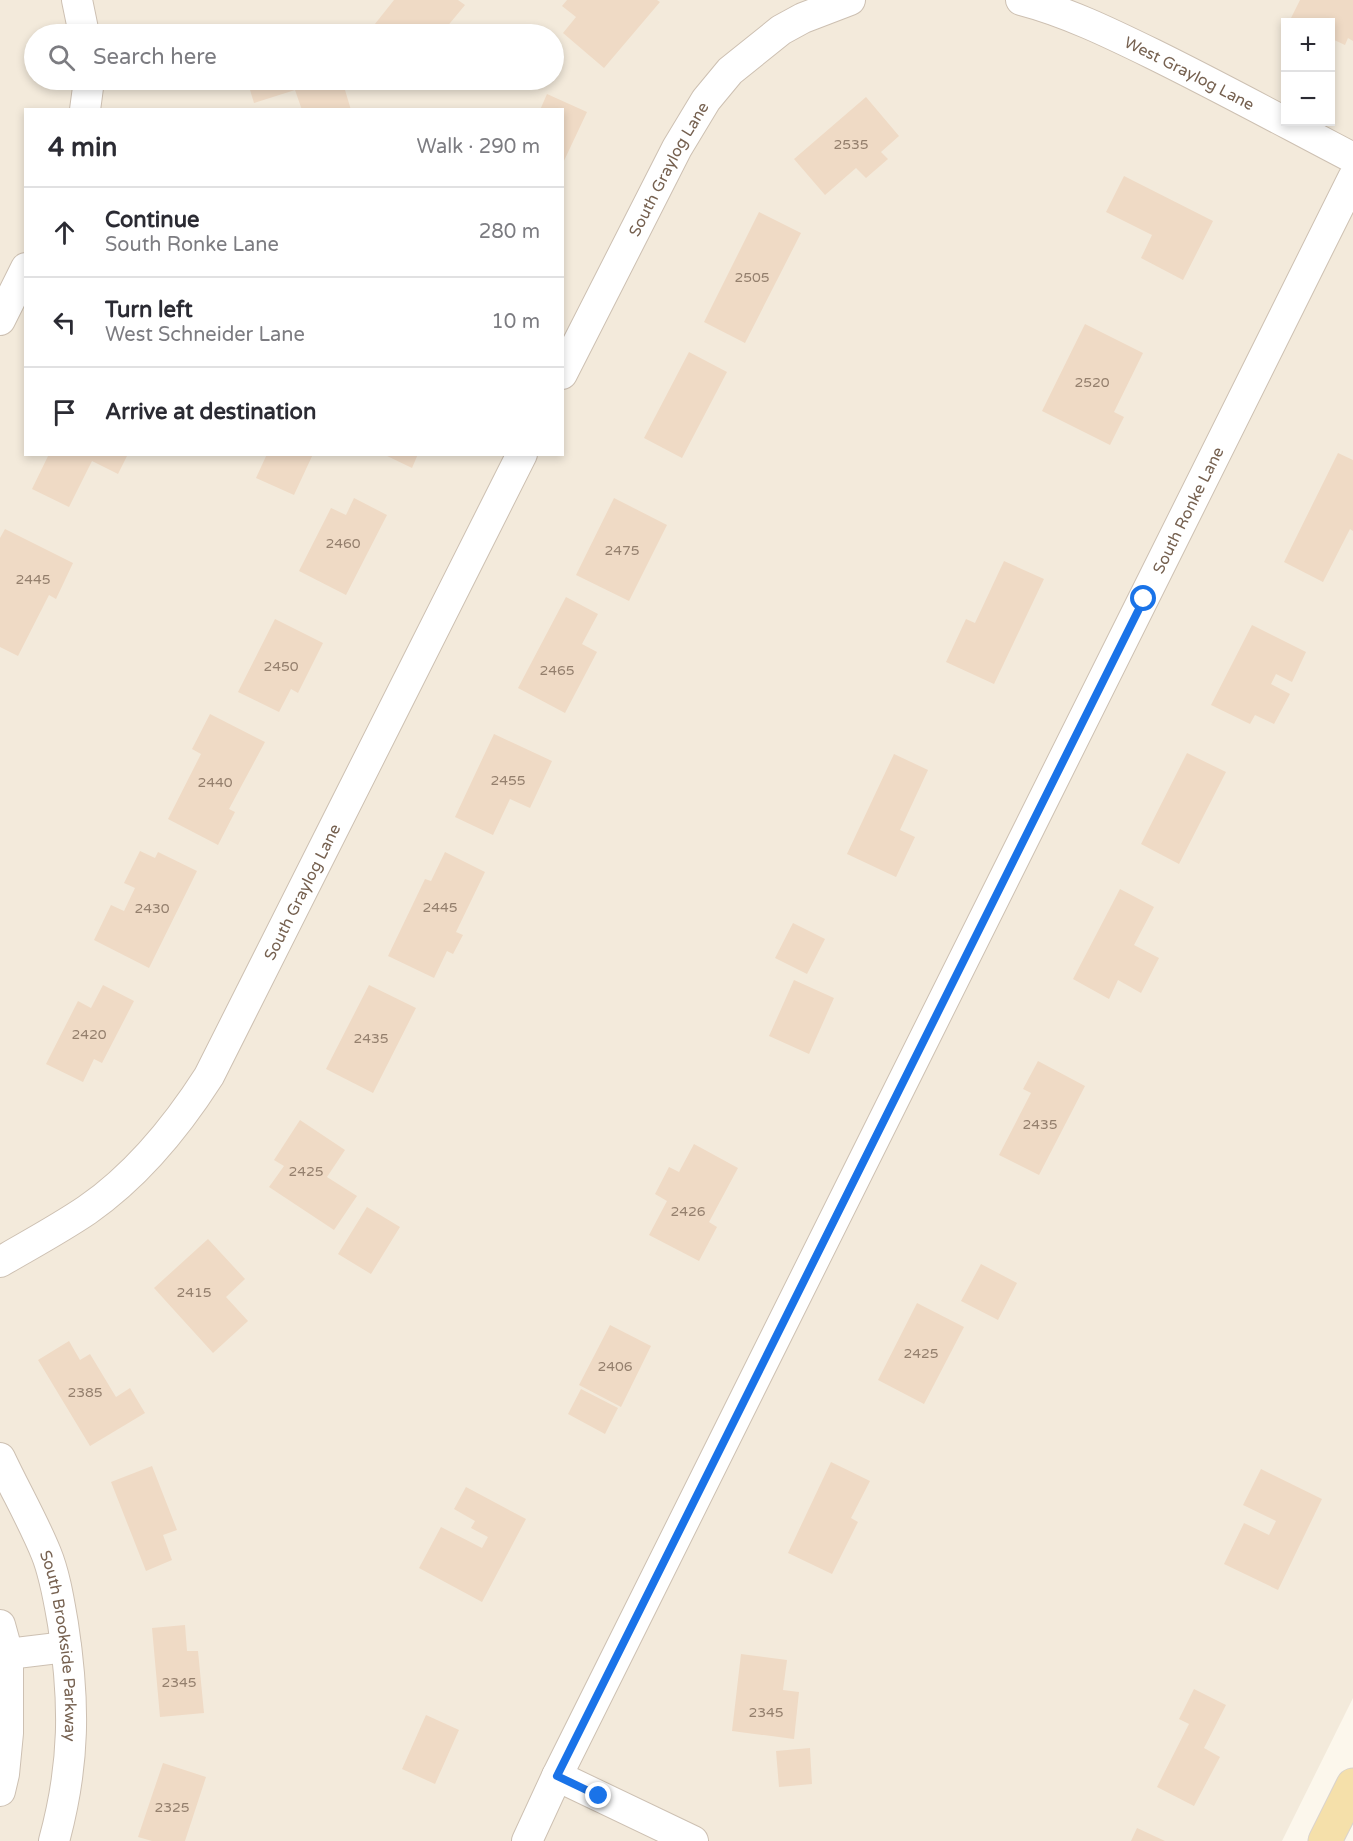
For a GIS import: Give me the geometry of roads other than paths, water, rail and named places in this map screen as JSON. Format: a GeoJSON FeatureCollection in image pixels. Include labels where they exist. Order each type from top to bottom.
{"type":"FeatureCollection","features":[{"type":"Feature","properties":{"kind":"main road"},"geometry":{"type":"LineString","coordinates":[[1325,1841],[1353,1785]]}},
{"type":"Feature","properties":{"kind":"street"},"geometry":{"type":"LineString","coordinates":[[77,0],[82,24]]}},
{"type":"Feature","properties":{"kind":"street","name":"West Graylog Lane"},"geometry":{"type":"LineString","coordinates":[[1021,0],[1045,6],[1111,33],[1179,66],[1353,158]]}},
{"type":"Feature","properties":{"kind":"street","name":"South Graylog Lane"},"geometry":{"type":"LineString","coordinates":[[564,370],[677,148],[706,100],[730,71],[782,30],[803,18],[838,5]]}},
{"type":"Feature","properties":{"kind":"street"},"geometry":{"type":"LineString","coordinates":[[85,108],[88,90]]}},
{"type":"Feature","properties":{"kind":"street","name":"South Ronke Lane"},"geometry":{"type":"LineString","coordinates":[[527,1841],[557,1776],[1353,178]]}},
{"type":"Feature","properties":{"kind":"street"},"geometry":{"type":"LineString","coordinates":[[0,320],[24,272]]}},
{"type":"Feature","properties":{"kind":"street","name":"South Graylog Lane"},"geometry":{"type":"LineString","coordinates":[[0,1262],[88,1210],[116,1188],[159,1143],[203,1086],[521,456]]}},
{"type":"Feature","properties":{"kind":"street","name":"South Brookside Parkway"},"geometry":{"type":"LineString","coordinates":[[0,1458],[47,1554],[58,1598],[70,1671],[72,1726],[70,1767],[54,1841]]}},
{"type":"Feature","properties":{"kind":"street"},"geometry":{"type":"LineString","coordinates":[[0,1625],[8,1654],[8,1733],[0,1791]]}},
{"type":"Feature","properties":{"kind":"street"},"geometry":{"type":"LineString","coordinates":[[8,1654],[66,1647]]}},
{"type":"Feature","properties":{"kind":"street"},"geometry":{"type":"LineString","coordinates":[[557,1776],[693,1841]]}}]}
